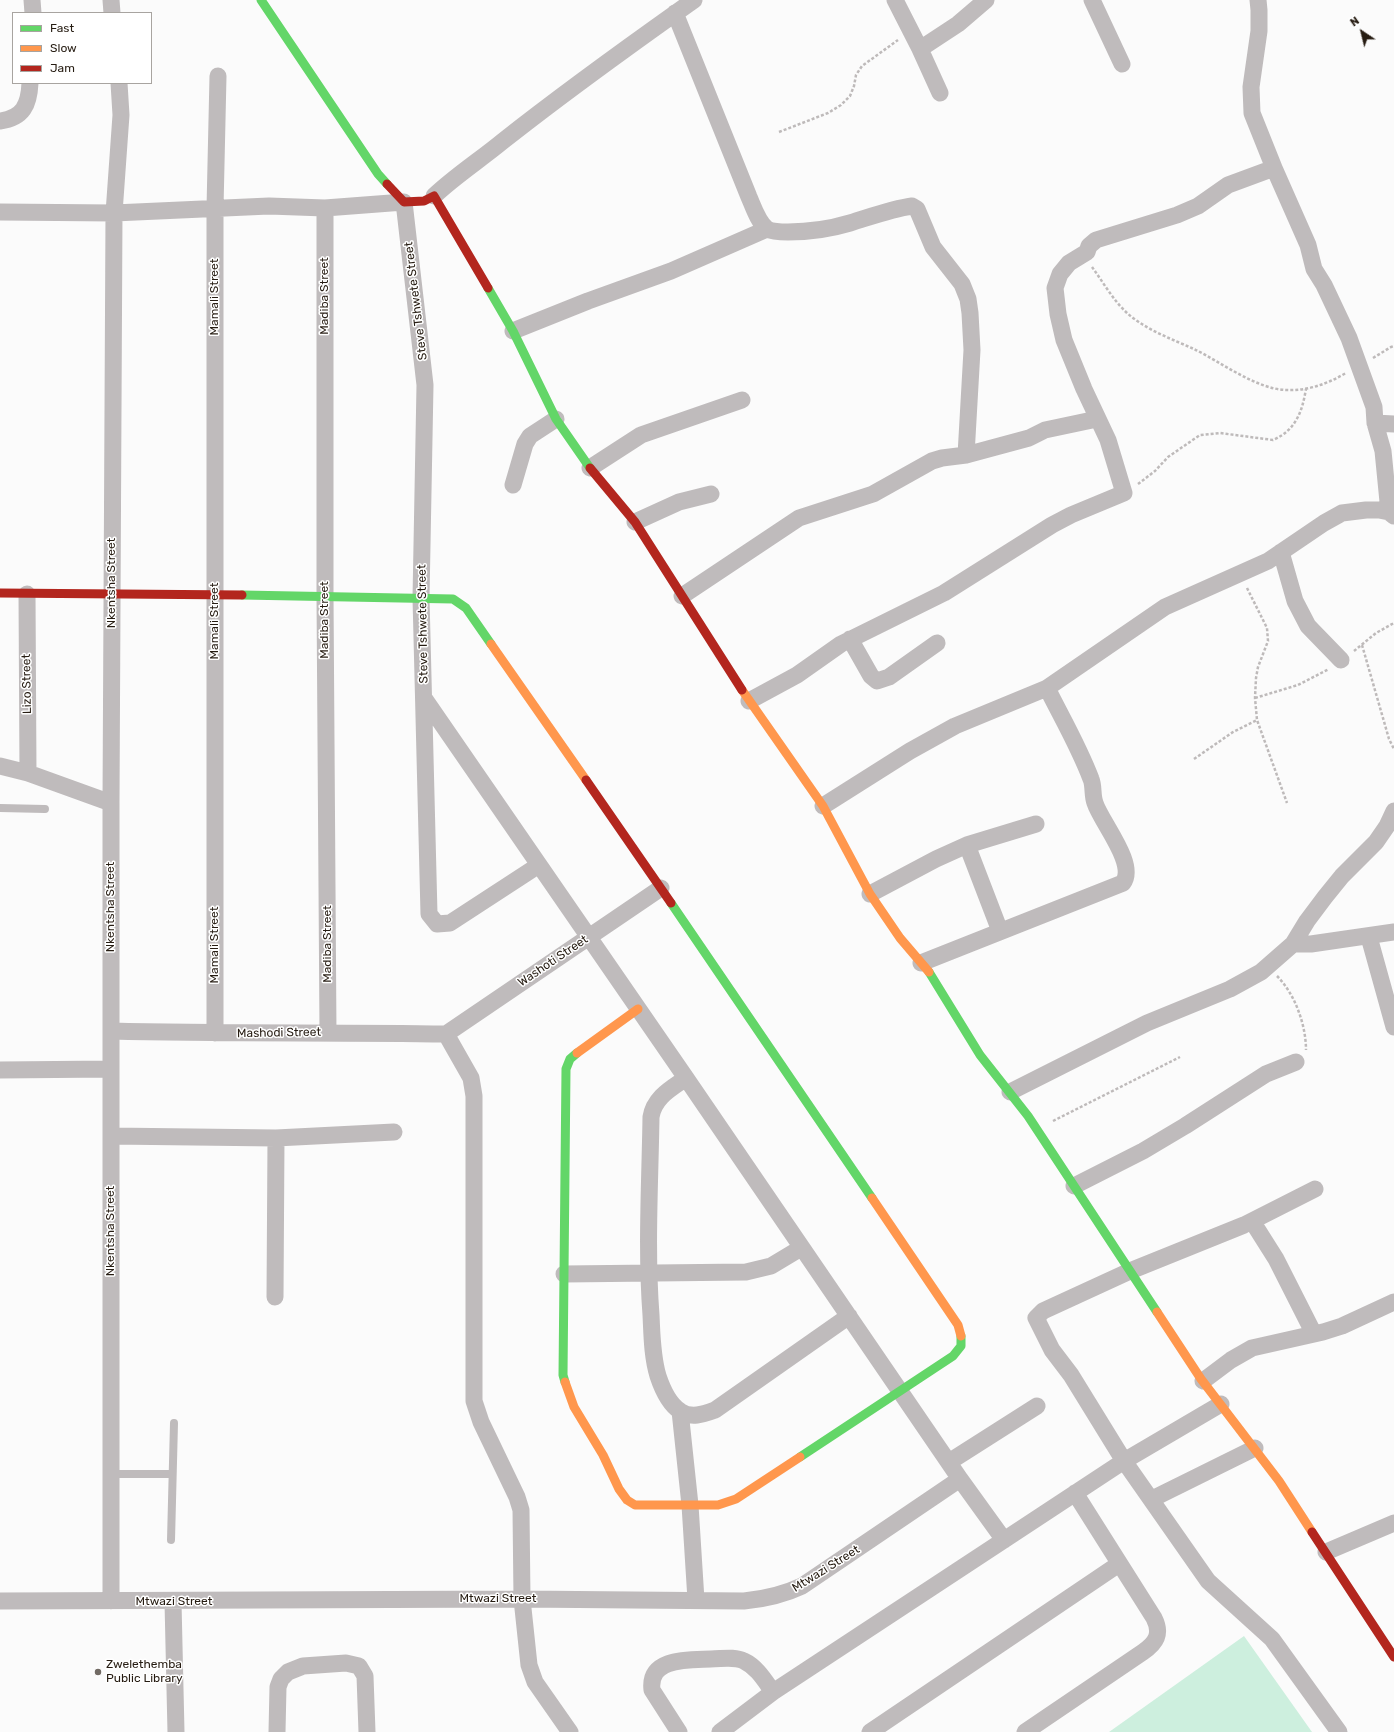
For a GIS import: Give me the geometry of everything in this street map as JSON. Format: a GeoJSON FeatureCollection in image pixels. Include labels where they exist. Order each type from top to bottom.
{"type":"FeatureCollection","features":[{"type":"Feature","properties":{"kind":"street"},"geometry":{"type":"LineString","coordinates":[[32,0],[33,12]]}},
{"type":"Feature","properties":{"kind":"street"},"geometry":{"type":"LineString","coordinates":[[111,0],[112,12]]}},
{"type":"Feature","properties":{"kind":"street"},"geometry":{"type":"LineString","coordinates":[[261,0],[378,174],[404,202]]}},
{"type":"Feature","properties":{"kind":"street"},"geometry":{"type":"LineString","coordinates":[[0,212],[114,213],[269,206],[325,208],[424,201],[434,196],[451,180],[473,165],[557,100],[694,0]]}},
{"type":"Feature","properties":{"kind":"street"},"geometry":{"type":"LineString","coordinates":[[895,0],[911,30],[940,94]]}},
{"type":"Feature","properties":{"kind":"street"},"geometry":{"type":"LineString","coordinates":[[920,49],[958,24],[986,0]]}},
{"type":"Feature","properties":{"kind":"street"},"geometry":{"type":"LineString","coordinates":[[1092,0],[1122,64]]}},
{"type":"Feature","properties":{"kind":"street"},"geometry":{"type":"LineString","coordinates":[[823,806],[910,751],[955,726],[1047,688],[1165,607],[1240,575],[1268,561],[1324,523],[1342,513],[1366,510],[1392,514],[1383,451],[1375,424],[1374,407],[1342,325],[1324,285],[1314,269],[1308,245],[1274,168],[1252,113],[1251,87],[1259,31],[1260,10],[1258,0]]}},
{"type":"Feature","properties":{"kind":"street"},"geometry":{"type":"LineString","coordinates":[[675,13],[749,197],[761,222],[767,229],[778,232],[798,232],[825,229],[848,224],[894,209],[912,206],[917,209],[933,247],[962,284],[968,299],[972,334],[972,350],[966,455]]}},
{"type":"Feature","properties":{"kind":"street","name":"Mamali Street"},"geometry":{"type":"LineString","coordinates":[[215,1034],[215,208],[218,76]]}},
{"type":"Feature","properties":{"kind":"street"},"geometry":{"type":"LineString","coordinates":[[0,121],[9,120],[17,116],[24,109],[28,101],[30,84]]}},
{"type":"Feature","properties":{"kind":"street","name":"Nkentsha Street"},"geometry":{"type":"LineString","coordinates":[[111,1602],[111,803],[114,213],[120,115],[119,84]]}},
{"type":"Feature","properties":{"kind":"street"},"geometry":{"type":"LineString","coordinates":[[749,701],[792,678],[827,652],[944,593],[1071,515],[1124,493],[1108,440],[1097,419],[1064,340],[1058,314],[1055,288],[1056,281],[1064,268],[1087,252],[1089,246],[1096,240],[1177,215],[1198,206],[1228,185],[1274,168]]}},
{"type":"Feature","properties":{"kind":"street"},"geometry":{"type":"LineString","coordinates":[[434,196],[513,331],[556,419],[590,468],[636,522],[749,701],[823,806],[870,894],[900,938],[933,977],[980,1054],[1037,1130],[1203,1381],[1279,1481],[1394,1657]]}},
{"type":"Feature","properties":{"kind":"street","name":"Steve Tshwete Street"},"geometry":{"type":"LineString","coordinates":[[404,202],[425,385],[421,598],[427,908],[430,918],[437,924],[450,923],[539,864]]}},
{"type":"Feature","properties":{"kind":"street","name":"Madiba Street"},"geometry":{"type":"LineString","coordinates":[[325,208],[325,596],[328,1032]]}},
{"type":"Feature","properties":{"kind":"street"},"geometry":{"type":"LineString","coordinates":[[513,331],[588,301],[671,271],[767,229]]}},
{"type":"Feature","properties":{"kind":"street"},"geometry":{"type":"LineString","coordinates":[[590,468],[641,435],[742,400]]}},
{"type":"Feature","properties":{"kind":"street"},"geometry":{"type":"LineString","coordinates":[[513,485],[525,444],[530,436],[556,419]]}},
{"type":"Feature","properties":{"kind":"street"},"geometry":{"type":"LineString","coordinates":[[682,596],[799,518],[873,494],[932,461],[942,458],[966,455],[1029,438],[1045,430],[1097,419]]}},
{"type":"Feature","properties":{"kind":"street"},"geometry":{"type":"LineString","coordinates":[[1375,424],[1394,424]]}},
{"type":"Feature","properties":{"kind":"street"},"geometry":{"type":"LineString","coordinates":[[636,522],[679,502],[711,494]]}},
{"type":"Feature","properties":{"kind":"street"},"geometry":{"type":"LineString","coordinates":[[1281,552],[1295,601],[1308,626],[1341,660]]}},
{"type":"Feature","properties":{"kind":"street"},"geometry":{"type":"LineString","coordinates":[[0,593],[112,593],[421,598],[452,599],[466,608],[661,888],[962,1334],[962,1344],[958,1352],[900,1392],[736,1499],[718,1505],[639,1506],[628,1502],[621,1494],[603,1455],[570,1402],[563,1375],[566,1069],[570,1059],[577,1053],[638,1009]]}},
{"type":"Feature","properties":{"kind":"street","name":"Lizo Street"},"geometry":{"type":"LineString","coordinates":[[27,594],[28,774]]}},
{"type":"Feature","properties":{"kind":"street"},"geometry":{"type":"LineString","coordinates":[[850,640],[871,676],[877,681],[889,676],[937,643]]}},
{"type":"Feature","properties":{"kind":"street"},"geometry":{"type":"LineString","coordinates":[[921,963],[1123,883],[1127,874],[1118,847],[1094,802],[1091,780],[1080,752],[1047,688]]}},
{"type":"Feature","properties":{"kind":"street"},"geometry":{"type":"LineString","coordinates":[[424,698],[900,1392],[1004,1540]]}},
{"type":"Feature","properties":{"kind":"street"},"geometry":{"type":"LineString","coordinates":[[0,766],[28,774],[111,803]]}},
{"type":"Feature","properties":{"kind":"street"},"geometry":{"type":"LineString","coordinates":[[1010,1092],[1147,1023],[1230,989],[1268,966],[1294,944],[1307,922],[1325,897],[1342,876],[1376,842],[1387,826],[1394,811]]}},
{"type":"Feature","properties":{"kind":"street"},"geometry":{"type":"LineString","coordinates":[[870,894],[967,845],[1036,824]]}},
{"type":"Feature","properties":{"kind":"street"},"geometry":{"type":"LineString","coordinates":[[967,845],[1000,931]]}},
{"type":"Feature","properties":{"kind":"street","name":"Washoti Street"},"geometry":{"type":"LineString","coordinates":[[446,1034],[661,888]]}},
{"type":"Feature","properties":{"kind":"street"},"geometry":{"type":"LineString","coordinates":[[1294,944],[1311,944],[1369,937],[1394,932]]}},
{"type":"Feature","properties":{"kind":"street"},"geometry":{"type":"LineString","coordinates":[[1369,937],[1394,1027]]}},
{"type":"Feature","properties":{"kind":"street","name":"Mashodi Street"},"geometry":{"type":"LineString","coordinates":[[112,1031],[215,1034],[328,1032],[446,1034]]}},
{"type":"Feature","properties":{"kind":"street"},"geometry":{"type":"LineString","coordinates":[[446,1034],[471,1078],[474,1096],[474,1401],[481,1422],[517,1497],[521,1510],[522,1599],[528,1656],[532,1675],[535,1682],[570,1732]]}},
{"type":"Feature","properties":{"kind":"street"},"geometry":{"type":"LineString","coordinates":[[1074,1186],[1142,1151],[1185,1126],[1266,1074],[1296,1062]]}},
{"type":"Feature","properties":{"kind":"street"},"geometry":{"type":"LineString","coordinates":[[0,1070],[111,1069]]}},
{"type":"Feature","properties":{"kind":"street"},"geometry":{"type":"LineString","coordinates":[[686,1078],[662,1096],[652,1111],[648,1273],[654,1356],[658,1375],[667,1397],[680,1412],[690,1506],[696,1600]]}},
{"type":"Feature","properties":{"kind":"street"},"geometry":{"type":"LineString","coordinates":[[111,1136],[276,1138],[394,1132]]}},
{"type":"Feature","properties":{"kind":"street"},"geometry":{"type":"LineString","coordinates":[[276,1138],[276,1297]]}},
{"type":"Feature","properties":{"kind":"street"},"geometry":{"type":"LineString","coordinates":[[1315,1188],[1252,1221],[1130,1271],[1040,1312],[1036,1318],[1052,1350],[1071,1375],[1124,1461],[1208,1581],[1272,1639],[1339,1732]]}},
{"type":"Feature","properties":{"kind":"street"},"geometry":{"type":"LineString","coordinates":[[1252,1221],[1276,1259],[1314,1334]]}},
{"type":"Feature","properties":{"kind":"street"},"geometry":{"type":"LineString","coordinates":[[564,1274],[746,1272],[759,1270],[777,1263],[801,1248]]}},
{"type":"Feature","properties":{"kind":"street"},"geometry":{"type":"LineString","coordinates":[[1203,1381],[1231,1360],[1252,1348],[1342,1326],[1394,1302]]}},
{"type":"Feature","properties":{"kind":"street"},"geometry":{"type":"LineString","coordinates":[[680,1412],[696,1415],[715,1410],[849,1316]]}},
{"type":"Feature","properties":{"kind":"street"},"geometry":{"type":"LineString","coordinates":[[720,1732],[774,1692],[1124,1461],[1221,1404]]}},
{"type":"Feature","properties":{"kind":"street"},"geometry":{"type":"LineString","coordinates":[[949,1462],[1037,1406]]}},
{"type":"Feature","properties":{"kind":"street"},"geometry":{"type":"LineString","coordinates":[[1152,1499],[1255,1448]]}},
{"type":"Feature","properties":{"kind":"street","name":"Mtwazi Street"},"geometry":{"type":"LineString","coordinates":[[0,1601],[173,1602],[522,1599],[744,1601],[774,1597],[788,1592],[817,1577],[960,1479]]}},
{"type":"Feature","properties":{"kind":"street"},"geometry":{"type":"LineString","coordinates":[[1026,1732],[1143,1652],[1155,1642],[1158,1637],[1158,1630],[1154,1618],[1075,1494]]}},
{"type":"Feature","properties":{"kind":"street"},"geometry":{"type":"LineString","coordinates":[[1326,1552],[1394,1523]]}},
{"type":"Feature","properties":{"kind":"street"},"geometry":{"type":"LineString","coordinates":[[870,1732],[1119,1564]]}},
{"type":"Feature","properties":{"kind":"street"},"geometry":{"type":"LineString","coordinates":[[173,1602],[176,1732]]}},
{"type":"Feature","properties":{"kind":"street"},"geometry":{"type":"LineString","coordinates":[[679,1732],[652,1690],[651,1682],[658,1671],[672,1662],[739,1659],[755,1668],[774,1692]]}},
{"type":"Feature","properties":{"kind":"street"},"geometry":{"type":"LineString","coordinates":[[277,1732],[277,1694],[281,1679],[288,1672],[303,1666],[346,1664],[354,1664],[362,1670],[365,1676],[367,1695],[367,1732]]}},
{"type":"Feature","properties":{"kind":"lane"},"geometry":{"type":"LineString","coordinates":[[0,808],[45,809]]}},
{"type":"Feature","properties":{"kind":"lane"},"geometry":{"type":"LineString","coordinates":[[171,1540],[174,1424]]}},
{"type":"Feature","properties":{"kind":"lane"},"geometry":{"type":"LineString","coordinates":[[110,1474],[172,1474]]}},
{"type":"Feature","properties":{"kind":"path"},"geometry":{"type":"LineString","coordinates":[[779,132],[828,113],[841,105],[850,96],[856,75],[862,66],[911,30]]}},
{"type":"Feature","properties":{"kind":"path"},"geometry":{"type":"LineString","coordinates":[[1087,252],[1091,266],[1127,313],[1150,328],[1260,384],[1284,390],[1306,389],[1326,384],[1391,346],[1394,346]]}},
{"type":"Feature","properties":{"kind":"path"},"geometry":{"type":"LineString","coordinates":[[1124,493],[1141,483],[1182,446],[1200,435],[1220,433],[1273,440],[1280,438],[1289,431],[1298,420],[1306,389]]}},
{"type":"Feature","properties":{"kind":"path"},"geometry":{"type":"LineString","coordinates":[[1240,575],[1256,603],[1267,628],[1268,641],[1258,667],[1256,678],[1255,698],[1257,720],[1287,803]]}},
{"type":"Feature","properties":{"kind":"path"},"geometry":{"type":"LineString","coordinates":[[1362,645],[1389,739],[1394,749]]}},
{"type":"Feature","properties":{"kind":"path"},"geometry":{"type":"LineString","coordinates":[[1194,758],[1233,732],[1257,720]]}},
{"type":"Feature","properties":{"kind":"path"},"geometry":{"type":"LineString","coordinates":[[1268,966],[1290,992],[1304,1029],[1306,1050],[1304,1057],[1296,1062]]}},
{"type":"Feature","properties":{"kind":"path"},"geometry":{"type":"LineString","coordinates":[[1037,1130],[1180,1057]]}},
{"type":"Feature","properties":{"kind":"green space"},"geometry":{"type":"Polygon","coordinates":[[[1244,1636],[1312,1732],[1109,1732],[1244,1636]]]}},
{"type":"Feature","properties":{"kind":"traffic: fast"},"geometry":{"type":"LineString","coordinates":[[261,0],[378,174],[387,184]]}},
{"type":"Feature","properties":{"kind":"traffic: fast"},"geometry":{"type":"LineString","coordinates":[[488,288],[513,331],[556,419],[590,468]]}},
{"type":"Feature","properties":{"kind":"traffic: fast"},"geometry":{"type":"LineString","coordinates":[[242,595],[453,599],[466,608],[491,644]]}},
{"type":"Feature","properties":{"kind":"traffic: fast"},"geometry":{"type":"LineString","coordinates":[[671,903],[872,1198]]}},
{"type":"Feature","properties":{"kind":"traffic: fast"},"geometry":{"type":"LineString","coordinates":[[929,972],[980,1055],[1028,1116],[1157,1312]]}},
{"type":"Feature","properties":{"kind":"traffic: fast"},"geometry":{"type":"LineString","coordinates":[[565,1382],[563,1375],[566,1069],[570,1059],[577,1053]]}},
{"type":"Feature","properties":{"kind":"traffic: fast"},"geometry":{"type":"LineString","coordinates":[[800,1457],[953,1356],[961,1346],[961,1336]]}},
{"type":"Feature","properties":{"kind":"traffic: slow"},"geometry":{"type":"LineString","coordinates":[[491,644],[586,780]]}},
{"type":"Feature","properties":{"kind":"traffic: slow"},"geometry":{"type":"LineString","coordinates":[[742,690],[823,806],[870,894],[900,938],[929,972]]}},
{"type":"Feature","properties":{"kind":"traffic: slow"},"geometry":{"type":"LineString","coordinates":[[577,1053],[638,1009]]}},
{"type":"Feature","properties":{"kind":"traffic: slow"},"geometry":{"type":"LineString","coordinates":[[872,1198],[958,1325],[961,1336]]}},
{"type":"Feature","properties":{"kind":"traffic: slow"},"geometry":{"type":"LineString","coordinates":[[1157,1312],[1201,1379],[1279,1481],[1312,1532]]}},
{"type":"Feature","properties":{"kind":"traffic: slow"},"geometry":{"type":"LineString","coordinates":[[565,1382],[574,1407],[603,1455],[619,1489],[627,1500],[635,1505],[718,1505],[736,1499],[800,1457]]}},
{"type":"Feature","properties":{"kind":"traffic: jam"},"geometry":{"type":"LineString","coordinates":[[387,184],[404,202],[424,201],[434,196],[488,288]]}},
{"type":"Feature","properties":{"kind":"traffic: jam"},"geometry":{"type":"LineString","coordinates":[[590,468],[635,522],[742,690]]}},
{"type":"Feature","properties":{"kind":"traffic: jam"},"geometry":{"type":"LineString","coordinates":[[0,593],[242,595]]}},
{"type":"Feature","properties":{"kind":"traffic: jam"},"geometry":{"type":"LineString","coordinates":[[586,780],[671,903]]}},
{"type":"Feature","properties":{"kind":"traffic: jam"},"geometry":{"type":"LineString","coordinates":[[1312,1532],[1394,1657]]}},
{"type":"Feature","properties":{"kind":"place","name":"Zwelethemba Public Library"},"geometry":{"type":"Point","coordinates":[98,1672]}}]}
